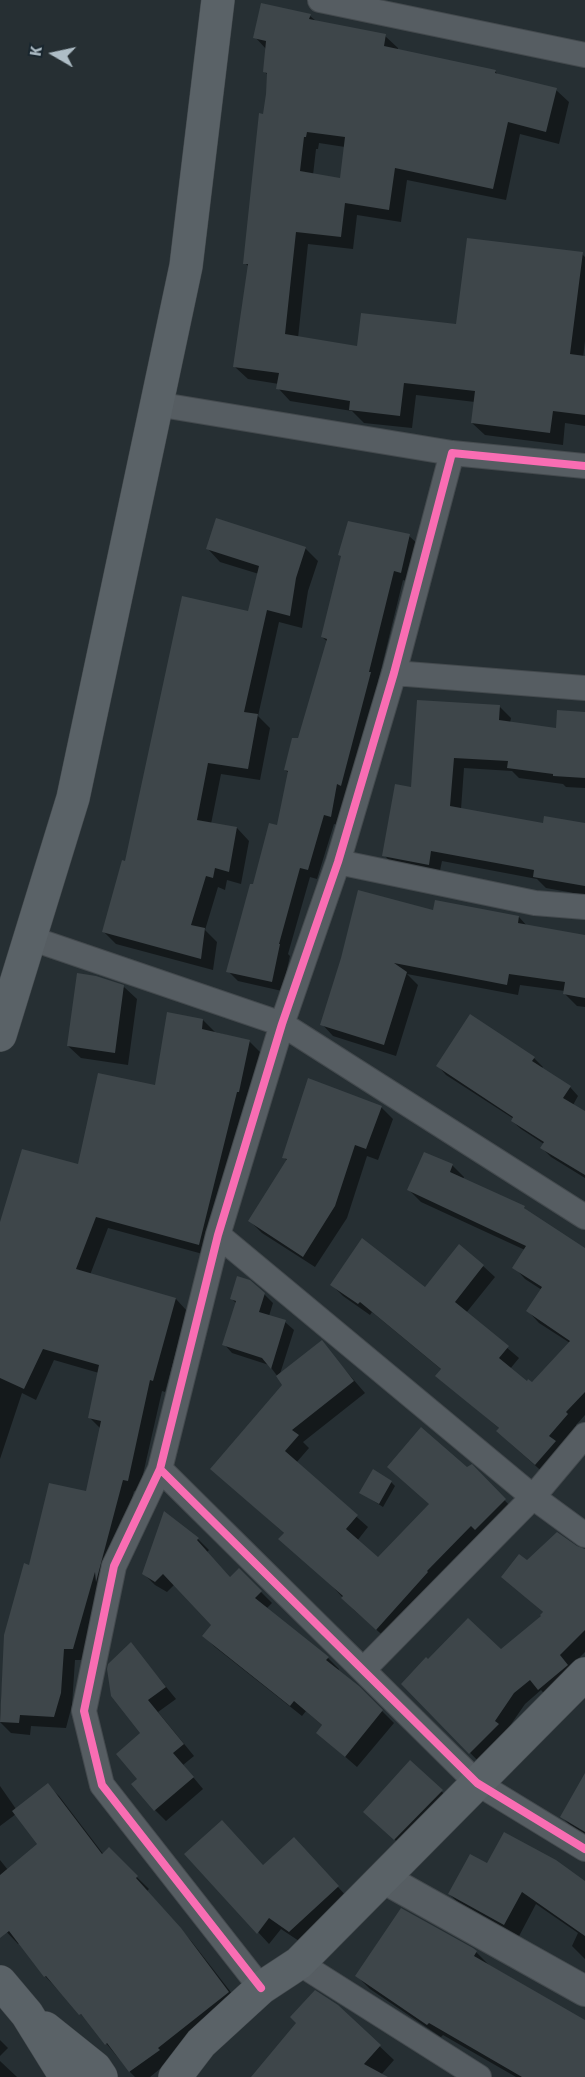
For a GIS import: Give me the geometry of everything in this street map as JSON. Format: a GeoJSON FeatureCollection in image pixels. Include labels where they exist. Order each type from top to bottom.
{"type":"FeatureCollection","features":[{"type":"Feature","properties":{"kind":"main road"},"geometry":{"type":"LineString","coordinates":[[0,1035],[73,798],[186,266],[218,0]]}},
{"type":"Feature","properties":{"kind":"main road"},"geometry":{"type":"LineString","coordinates":[[174,2077],[201,2043],[261,1988],[299,1963],[585,1674]]}},
{"type":"Feature","properties":{"kind":"main road"},"geometry":{"type":"LineString","coordinates":[[0,1982],[27,2014],[66,2077]]}},
{"type":"Feature","properties":{"kind":"main road"},"geometry":{"type":"LineString","coordinates":[[27,2014],[95,2068],[101,2077]]}},
{"type":"Feature","properties":{"kind":"street"},"geometry":{"type":"LineString","coordinates":[[320,0],[368,5],[585,55]]}},
{"type":"Feature","properties":{"kind":"street"},"geometry":{"type":"LineString","coordinates":[[156,404],[452,453],[585,466]]}},
{"type":"Feature","properties":{"kind":"street"},"geometry":{"type":"LineString","coordinates":[[261,1988],[102,1785],[84,1711],[114,1566],[160,1469],[218,1235],[282,1024],[338,862],[394,673],[452,453]]}},
{"type":"Feature","properties":{"kind":"street"},"geometry":{"type":"LineString","coordinates":[[394,673],[585,688]]}},
{"type":"Feature","properties":{"kind":"street"},"geometry":{"type":"LineString","coordinates":[[338,862],[535,903],[585,907]]}},
{"type":"Feature","properties":{"kind":"street"},"geometry":{"type":"LineString","coordinates":[[30,938],[282,1024],[585,1216]]}},
{"type":"Feature","properties":{"kind":"street"},"geometry":{"type":"LineString","coordinates":[[218,1235],[533,1497],[585,1536]]}},
{"type":"Feature","properties":{"kind":"street"},"geometry":{"type":"LineString","coordinates":[[363,1670],[533,1497],[585,1435]]}},
{"type":"Feature","properties":{"kind":"street"},"geometry":{"type":"LineString","coordinates":[[160,1469],[477,1783],[585,1849]]}},
{"type":"Feature","properties":{"kind":"street"},"geometry":{"type":"LineString","coordinates":[[383,1878],[585,1991]]}},
{"type":"Feature","properties":{"kind":"street"},"geometry":{"type":"LineString","coordinates":[[299,1963],[479,2077]]}},
{"type":"Feature","properties":{"kind":"building"},"geometry":{"type":"Polygon","coordinates":[[[261,3],[311,14],[309,19],[386,34],[384,46],[496,70],[495,73],[557,88],[546,132],[508,122],[493,189],[395,168],[389,210],[345,203],[341,237],[296,232],[285,334],[357,346],[361,313],[456,324],[467,238],[583,252],[570,354],[585,356],[585,415],[553,411],[550,433],[471,423],[475,391],[404,383],[400,416],[349,410],[350,401],[276,389],[279,373],[233,367],[248,264],[243,264],[259,113],[263,114],[266,94],[267,73],[263,72],[266,41],[253,38],[261,3]],[[307,132],[304,137],[300,171],[340,178],[345,137],[307,132]]]}},
{"type":"Feature","properties":{"kind":"building"},"geometry":{"type":"Polygon","coordinates":[[[216,518],[306,547],[296,578],[290,616],[267,610],[244,712],[258,714],[248,769],[208,763],[197,820],[237,827],[229,872],[215,868],[213,878],[206,876],[191,925],[205,928],[201,959],[102,932],[122,860],[125,861],[182,596],[248,611],[259,566],[206,549],[216,518]]]}},
{"type":"Feature","properties":{"kind":"building"},"geometry":{"type":"Polygon","coordinates":[[[348,521],[410,534],[401,573],[394,571],[369,672],[371,672],[341,786],[337,784],[331,817],[324,815],[308,870],[300,868],[279,944],[272,982],[226,972],[269,823],[277,825],[288,771],[284,770],[292,738],[298,738],[327,639],[321,637],[341,556],[338,555],[348,521]]]}},
{"type":"Feature","properties":{"kind":"building"},"geometry":{"type":"Polygon","coordinates":[[[417,700],[500,705],[499,720],[556,728],[557,710],[585,712],[585,778],[553,776],[553,774],[507,768],[508,761],[454,758],[450,806],[543,823],[544,816],[585,823],[585,886],[533,877],[534,870],[431,851],[429,865],[382,856],[395,784],[411,787],[417,700]]]}},
{"type":"Feature","properties":{"kind":"building"},"geometry":{"type":"Polygon","coordinates":[[[358,890],[433,910],[435,900],[519,916],[518,923],[585,935],[585,998],[563,994],[565,982],[509,974],[507,985],[394,963],[407,972],[384,1045],[320,1025],[341,958],[358,890]]]}},
{"type":"Feature","properties":{"kind":"building"},"geometry":{"type":"Polygon","coordinates":[[[77,973],[124,985],[115,1053],[67,1046],[77,973]]]}},
{"type":"Feature","properties":{"kind":"building"},"geometry":{"type":"Polygon","coordinates":[[[167,1012],[203,1019],[202,1029],[250,1040],[239,1092],[237,1092],[199,1245],[96,1217],[76,1269],[176,1298],[153,1381],[150,1380],[128,1481],[123,1480],[96,1582],[95,1572],[73,1649],[64,1649],[61,1693],[54,1717],[20,1715],[19,1723],[0,1722],[4,1635],[24,1563],[29,1565],[49,1483],[86,1491],[101,1421],[88,1418],[99,1365],[43,1349],[24,1389],[0,1378],[0,1222],[22,1149],[78,1164],[98,1073],[155,1085],[167,1012]]]}},
{"type":"Feature","properties":{"kind":"building"},"geometry":{"type":"Polygon","coordinates":[[[470,1014],[535,1057],[532,1061],[571,1086],[563,1098],[585,1111],[585,1175],[540,1148],[544,1142],[511,1121],[513,1117],[436,1066],[470,1014]]]}},
{"type":"Feature","properties":{"kind":"building"},"geometry":{"type":"Polygon","coordinates":[[[308,1078],[382,1106],[366,1149],[355,1145],[335,1206],[303,1257],[248,1221],[287,1159],[282,1158],[308,1078]]]}},
{"type":"Feature","properties":{"kind":"building"},"geometry":{"type":"Polygon","coordinates":[[[424,1152],[453,1164],[450,1172],[525,1206],[524,1208],[585,1248],[585,1392],[566,1412],[568,1414],[549,1436],[556,1441],[535,1465],[496,1431],[499,1428],[435,1376],[441,1369],[360,1302],[358,1304],[330,1285],[362,1238],[425,1287],[459,1244],[484,1265],[455,1302],[509,1346],[499,1358],[527,1381],[528,1379],[532,1382],[570,1341],[526,1311],[542,1287],[512,1268],[526,1246],[407,1190],[424,1152]]]}},
{"type":"Feature","properties":{"kind":"building"},"geometry":{"type":"Polygon","coordinates":[[[237,1276],[250,1280],[265,1293],[259,1312],[286,1320],[271,1369],[262,1358],[222,1345],[236,1301],[230,1299],[237,1276]]]}},
{"type":"Feature","properties":{"kind":"building"},"geometry":{"type":"Polygon","coordinates":[[[322,1340],[354,1381],[292,1430],[299,1435],[285,1451],[358,1515],[346,1529],[378,1557],[429,1504],[387,1467],[421,1427],[467,1467],[472,1464],[506,1499],[475,1530],[471,1526],[427,1571],[376,1630],[341,1598],[343,1596],[278,1539],[284,1533],[210,1469],[282,1385],[276,1376],[322,1340]]]}},
{"type":"Feature","properties":{"kind":"building"},"geometry":{"type":"Polygon","coordinates":[[[373,1469],[392,1481],[379,1504],[359,1493],[373,1469]]]}},
{"type":"Feature","properties":{"kind":"building"},"geometry":{"type":"Polygon","coordinates":[[[164,1511],[199,1538],[197,1540],[230,1577],[239,1568],[262,1591],[255,1598],[329,1657],[326,1660],[359,1686],[383,1710],[345,1757],[316,1733],[322,1725],[294,1701],[290,1706],[202,1636],[211,1625],[163,1574],[155,1582],[142,1574],[164,1511]]]}},
{"type":"Feature","properties":{"kind":"building"},"geometry":{"type":"Polygon","coordinates":[[[557,1532],[585,1549],[585,1630],[560,1655],[568,1665],[538,1690],[530,1680],[514,1693],[495,1721],[499,1724],[469,1754],[401,1684],[468,1618],[501,1649],[541,1616],[543,1612],[501,1577],[519,1554],[527,1560],[557,1532]]]}},
{"type":"Feature","properties":{"kind":"building"},"geometry":{"type":"Polygon","coordinates":[[[131,1642],[166,1687],[148,1700],[184,1744],[173,1753],[194,1777],[154,1811],[131,1784],[137,1779],[116,1754],[140,1733],[111,1696],[107,1669],[108,1664],[131,1642]]]}},
{"type":"Feature","properties":{"kind":"building"},"geometry":{"type":"Polygon","coordinates":[[[410,1760],[443,1790],[394,1840],[363,1812],[410,1760]]]}},
{"type":"Feature","properties":{"kind":"building"},"geometry":{"type":"Polygon","coordinates":[[[585,1773],[585,1832],[560,1817],[585,1773]]]}},
{"type":"Feature","properties":{"kind":"building"},"geometry":{"type":"Polygon","coordinates":[[[48,1783],[102,1854],[109,1847],[138,1876],[136,1878],[181,1928],[229,1992],[158,2048],[160,2050],[129,2072],[107,2043],[105,2045],[81,2014],[79,2015],[46,1976],[44,1977],[9,1931],[0,1938],[0,1875],[37,1844],[12,1811],[48,1783]]]}},
{"type":"Feature","properties":{"kind":"building"},"geometry":{"type":"Polygon","coordinates":[[[222,1820],[263,1865],[294,1837],[339,1886],[289,1932],[269,1918],[257,1934],[184,1854],[222,1820]]]}},
{"type":"Feature","properties":{"kind":"building"},"geometry":{"type":"Polygon","coordinates":[[[504,1832],[556,1860],[585,1881],[585,1936],[522,1892],[504,1925],[448,1894],[470,1854],[487,1863],[504,1832]]]}},
{"type":"Feature","properties":{"kind":"building"},"geometry":{"type":"Polygon","coordinates":[[[401,1908],[473,1948],[477,1951],[474,1956],[585,2020],[585,2077],[522,2077],[429,2023],[427,2025],[355,1976],[401,1908]]]}},
{"type":"Feature","properties":{"kind":"building"},"geometry":{"type":"Polygon","coordinates":[[[315,1990],[338,2005],[381,2045],[364,2064],[388,2077],[251,2077],[296,2023],[290,2017],[315,1990]]]}},
{"type":"Feature","properties":{"kind":"cycle path"},"geometry":{"type":"LineString","coordinates":[[160,1469],[218,1235],[282,1024],[338,862],[394,673],[452,453],[585,466]]}},
{"type":"Feature","properties":{"kind":"cycle path"},"geometry":{"type":"LineString","coordinates":[[261,1988],[102,1785],[84,1711],[114,1566],[160,1469],[477,1783],[585,1849]]}}]}
